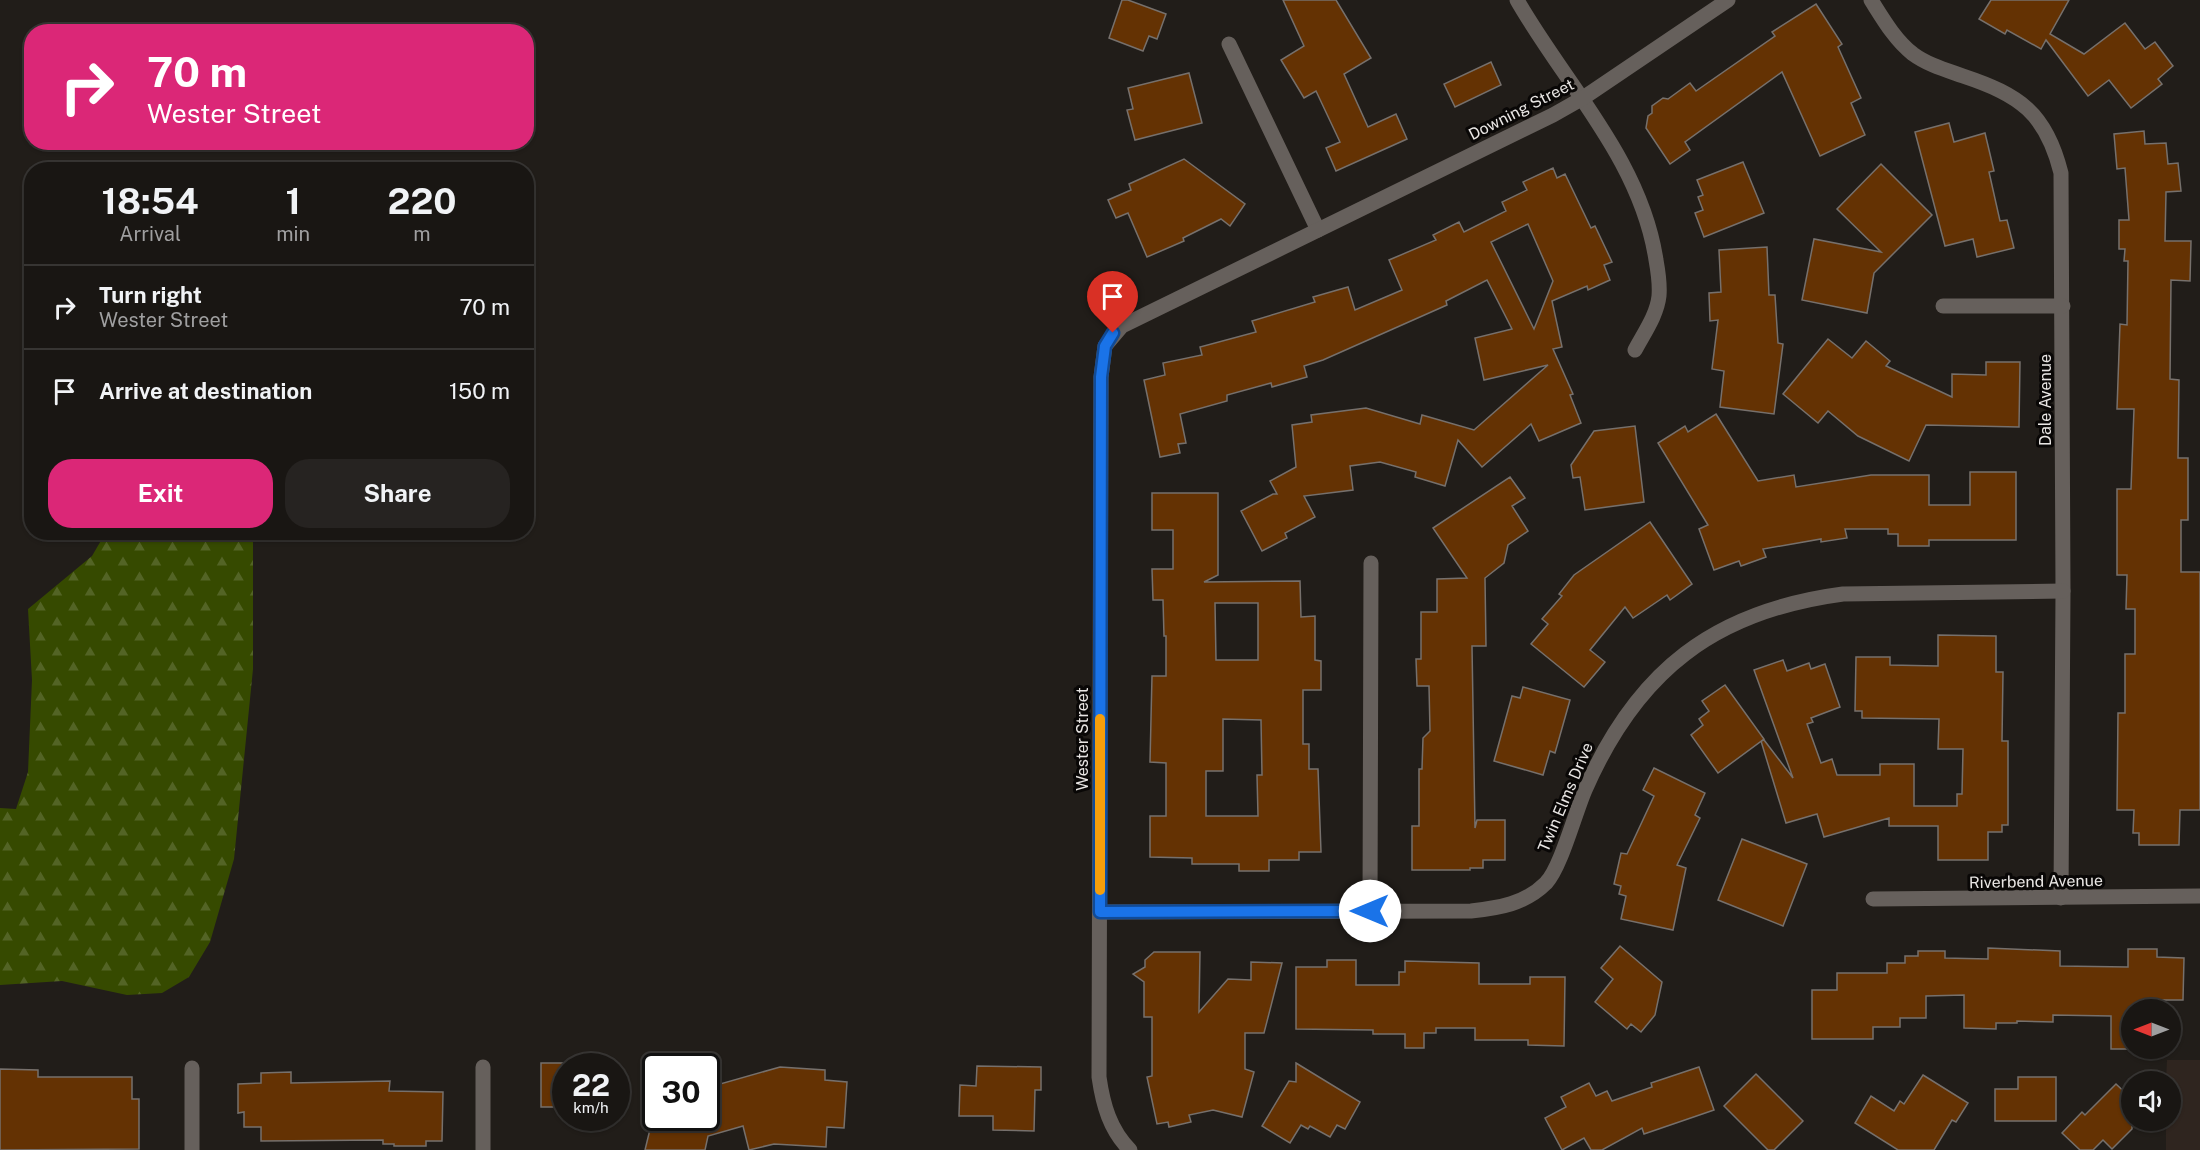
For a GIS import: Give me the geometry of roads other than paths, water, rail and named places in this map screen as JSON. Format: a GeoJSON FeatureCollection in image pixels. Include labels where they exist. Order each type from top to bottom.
{"type":"FeatureCollection","features":[{"type":"Feature","properties":{"kind":"street"},"geometry":{"type":"LineString","coordinates":[[1517,0],[1583,98],[1614,150],[1634,189],[1654,243],[1659,276],[1659,298],[1652,319],[1635,350]]}},
{"type":"Feature","properties":{"kind":"street","name":"Downing Street"},"geometry":{"type":"LineString","coordinates":[[1122,326],[1553,115],[1583,98],[1728,0]]}},
{"type":"Feature","properties":{"kind":"street","name":"Dale Avenue"},"geometry":{"type":"LineString","coordinates":[[1871,0],[1896,37],[1912,54],[1931,65],[2004,92],[2027,107],[2043,124],[2055,148],[2061,173],[2063,306],[2061,898]]}},
{"type":"Feature","properties":{"kind":"street"},"geometry":{"type":"LineString","coordinates":[[1229,44],[1318,230]]}},
{"type":"Feature","properties":{"kind":"street"},"geometry":{"type":"LineString","coordinates":[[1943,306],[2063,306]]}},
{"type":"Feature","properties":{"kind":"street","name":"Wester Street"},"geometry":{"type":"LineString","coordinates":[[1122,326],[1105,346],[1101,377],[1099,1077],[1106,1112],[1114,1130],[1130,1150]]}},
{"type":"Feature","properties":{"kind":"street"},"geometry":{"type":"LineString","coordinates":[[1370,911],[1371,563]]}},
{"type":"Feature","properties":{"kind":"street","name":"Twin Elms Drive"},"geometry":{"type":"LineString","coordinates":[[1100,912],[1471,911],[1514,904],[1531,895],[1547,881],[1556,865],[1596,766],[1611,736],[1634,704],[1659,676],[1688,650],[1725,627],[1785,605],[1843,594],[2063,591]]}},
{"type":"Feature","properties":{"kind":"street","name":"Riverbend Avenue"},"geometry":{"type":"LineString","coordinates":[[1873,899],[2200,896]]}},
{"type":"Feature","properties":{"kind":"street"},"geometry":{"type":"LineString","coordinates":[[483,1067],[483,1150]]}},
{"type":"Feature","properties":{"kind":"street"},"geometry":{"type":"LineString","coordinates":[[192,1068],[192,1150]]}}]}
